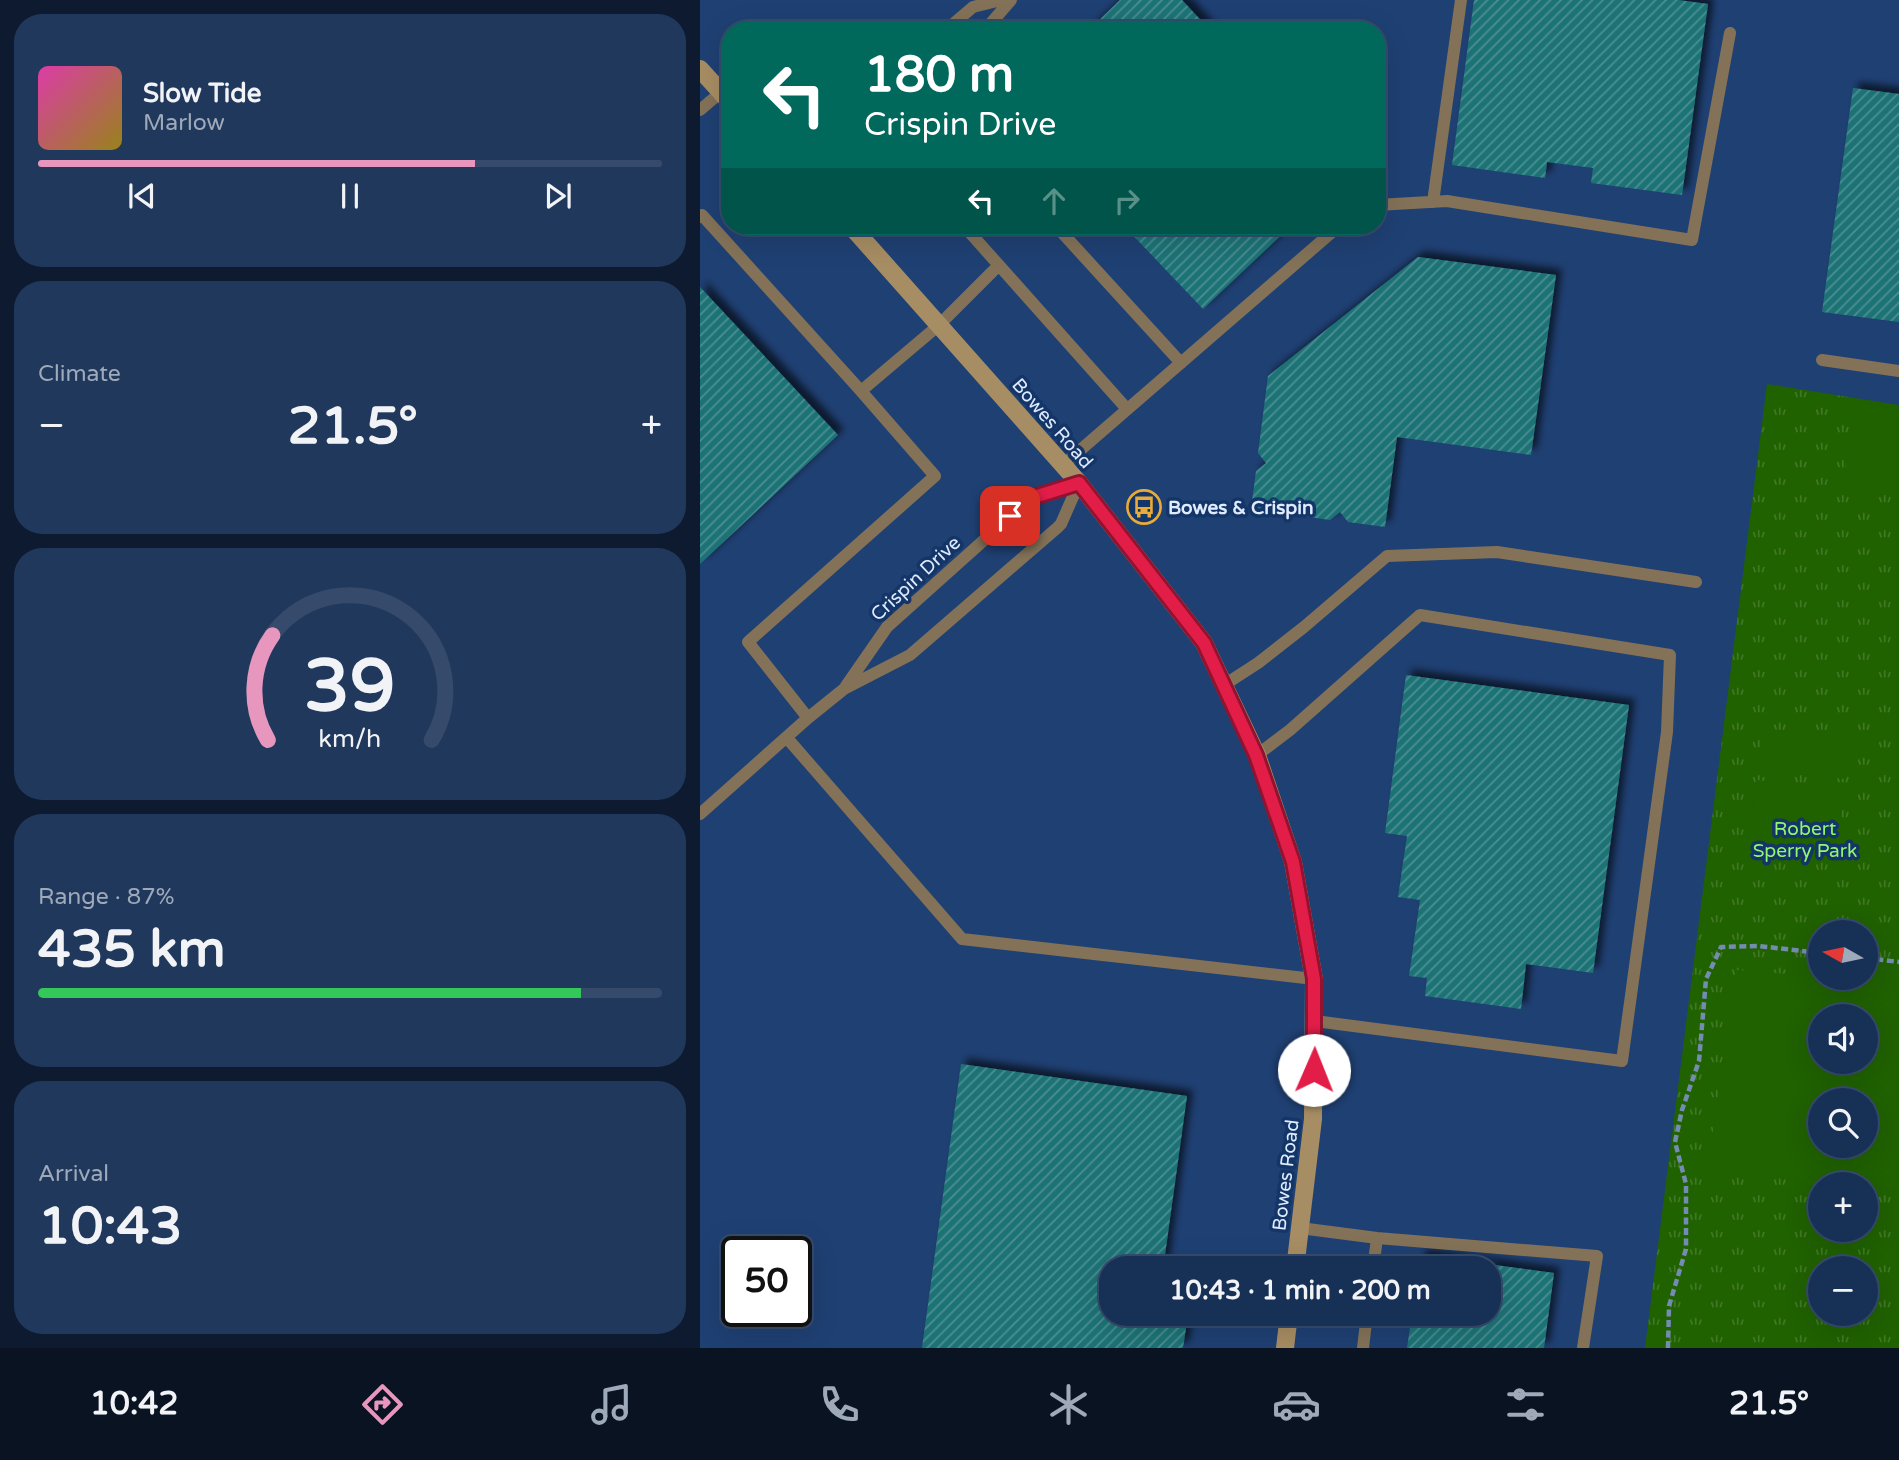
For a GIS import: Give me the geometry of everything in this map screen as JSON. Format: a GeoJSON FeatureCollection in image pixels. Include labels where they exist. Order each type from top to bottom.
{"type":"FeatureCollection","features":[{"type":"Feature","properties":{"kind":"main road"},"geometry":{"type":"LineString","coordinates":[[700,69],[721,93]]}},
{"type":"Feature","properties":{"kind":"main road","name":"Bowes Road"},"geometry":{"type":"LineString","coordinates":[[859,235],[1079,483],[1204,643],[1256,755],[1293,862],[1314,979],[1313,1119],[1297,1256]]}},
{"type":"Feature","properties":{"kind":"main road"},"geometry":{"type":"LineString","coordinates":[[1285,1348],[1288,1326]]}},
{"type":"Feature","properties":{"kind":"lane"},"geometry":{"type":"LineString","coordinates":[[957,21],[973,7],[1001,0]]}},
{"type":"Feature","properties":{"kind":"lane"},"geometry":{"type":"LineString","coordinates":[[993,21],[1011,0]]}},
{"type":"Feature","properties":{"kind":"lane"},"geometry":{"type":"LineString","coordinates":[[1433,202],[1461,0]]}},
{"type":"Feature","properties":{"kind":"lane"},"geometry":{"type":"LineString","coordinates":[[1386,205],[1447,201],[1692,240],[1730,33]]}},
{"type":"Feature","properties":{"kind":"lane"},"geometry":{"type":"LineString","coordinates":[[700,110],[721,99]]}},
{"type":"Feature","properties":{"kind":"lane"},"geometry":{"type":"LineString","coordinates":[[700,216],[702,215],[935,476],[748,642],[808,718]]}},
{"type":"Feature","properties":{"kind":"lane"},"geometry":{"type":"LineString","coordinates":[[972,235],[1127,409]]}},
{"type":"Feature","properties":{"kind":"lane"},"geometry":{"type":"LineString","coordinates":[[1064,235],[1181,363]]}},
{"type":"Feature","properties":{"kind":"lane"},"geometry":{"type":"LineString","coordinates":[[1063,465],[1329,235]]}},
{"type":"Feature","properties":{"kind":"lane"},"geometry":{"type":"LineString","coordinates":[[861,391],[939,325],[999,265]]}},
{"type":"Feature","properties":{"kind":"lane"},"geometry":{"type":"LineString","coordinates":[[1822,360],[1899,371]]}},
{"type":"Feature","properties":{"kind":"lane","name":"Crispin Drive"},"geometry":{"type":"LineString","coordinates":[[844,689],[887,627],[1031,498],[1079,483]]}},
{"type":"Feature","properties":{"kind":"lane","name":"Crispin Drive"},"geometry":{"type":"LineString","coordinates":[[700,814],[844,689],[910,655],[1057,528],[1079,483]]}},
{"type":"Feature","properties":{"kind":"lane"},"geometry":{"type":"LineString","coordinates":[[1224,685],[1258,663],[1304,627],[1387,556],[1497,552],[1696,582]]}},
{"type":"Feature","properties":{"kind":"lane"},"geometry":{"type":"LineString","coordinates":[[1256,755],[1290,730],[1420,615],[1670,655],[1667,732],[1622,1061],[1315,1021]]}},
{"type":"Feature","properties":{"kind":"lane"},"geometry":{"type":"LineString","coordinates":[[787,738],[962,939],[1314,979]]}},
{"type":"Feature","properties":{"kind":"lane"},"geometry":{"type":"LineString","coordinates":[[1300,1228],[1377,1238],[1597,1256],[1583,1348]]}},
{"type":"Feature","properties":{"kind":"lane"},"geometry":{"type":"LineString","coordinates":[[1375,1256],[1377,1238]]}},
{"type":"Feature","properties":{"kind":"lane"},"geometry":{"type":"LineString","coordinates":[[1363,1348],[1366,1326]]}},
{"type":"Feature","properties":{"kind":"path"},"geometry":{"type":"LineString","coordinates":[[1668,1348],[1669,1306],[1686,1249],[1686,1184],[1675,1142],[1682,1110],[1699,1061],[1706,979],[1721,947],[1759,946],[1808,952]]}},
{"type":"Feature","properties":{"kind":"path"},"geometry":{"type":"LineString","coordinates":[[1878,959],[1899,962]]}},
{"type":"Feature","properties":{"kind":"green space","name":"Robert Sperry Park"},"geometry":{"type":"Polygon","coordinates":[[[1767,384],[1899,405],[1899,1348],[1645,1348],[1767,384]]]}},
{"type":"Feature","properties":{"kind":"green space"},"geometry":{"type":"Polygon","coordinates":[[[1855,402],[1899,408],[1899,497],[1843,488],[1855,402]]]}},
{"type":"Feature","properties":{"kind":"green space"},"geometry":{"type":"Polygon","coordinates":[[[1762,728],[1850,739],[1845,779],[1757,769],[1762,728]]]}},
{"type":"Feature","properties":{"kind":"green space"},"geometry":{"type":"Polygon","coordinates":[[[1756,780],[1844,791],[1838,832],[1751,821],[1756,780]]]}},
{"type":"Feature","properties":{"kind":"green space"},"geometry":{"type":"Polygon","coordinates":[[[1737,970],[1808,976],[1808,990],[1878,990],[1878,981],[1899,983],[1899,1192],[1878,1189],[1878,1172],[1808,1172],[1808,1182],[1707,1170],[1737,970]]]}},
{"type":"Feature","properties":{"kind":"building"},"geometry":{"type":"Polygon","coordinates":[[[1120,0],[1182,0],[1202,21],[1098,21],[1120,0]]]}},
{"type":"Feature","properties":{"kind":"building"},"geometry":{"type":"Polygon","coordinates":[[[1474,0],[1678,0],[1708,4],[1682,195],[1591,183],[1593,168],[1547,162],[1545,178],[1452,165],[1474,0]]]}},
{"type":"Feature","properties":{"kind":"building"},"geometry":{"type":"Polygon","coordinates":[[[1853,88],[1899,94],[1899,322],[1822,312],[1853,88]]]}},
{"type":"Feature","properties":{"kind":"building"},"geometry":{"type":"Polygon","coordinates":[[[1133,235],[1281,235],[1203,309],[1133,235]]]}},
{"type":"Feature","properties":{"kind":"building"},"geometry":{"type":"Polygon","coordinates":[[[1418,257],[1556,275],[1531,455],[1397,437],[1385,527],[1348,522],[1340,512],[1330,520],[1251,509],[1256,471],[1266,463],[1258,453],[1268,376],[1418,257]]]}},
{"type":"Feature","properties":{"kind":"building"},"geometry":{"type":"Polygon","coordinates":[[[700,287],[838,435],[700,564],[700,287]]]}},
{"type":"Feature","properties":{"kind":"building"},"geometry":{"type":"Polygon","coordinates":[[[1406,675],[1629,705],[1593,973],[1526,964],[1521,1009],[1425,996],[1427,978],[1409,976],[1420,900],[1398,897],[1407,836],[1385,833],[1406,675]]]}},
{"type":"Feature","properties":{"kind":"building"},"geometry":{"type":"Polygon","coordinates":[[[961,1064],[1187,1096],[1165,1256],[1099,1256],[1099,1326],[1186,1326],[1183,1348],[922,1348],[961,1064]]]}},
{"type":"Feature","properties":{"kind":"building"},"geometry":{"type":"Polygon","coordinates":[[[1501,1266],[1554,1273],[1544,1348],[1407,1348],[1410,1326],[1501,1326],[1501,1266]]]}},
{"type":"Feature","properties":{"kind":"place","name":"Bowes & Crispin"},"geometry":{"type":"Point","coordinates":[1144,507]}},
{"type":"Feature","properties":{"kind":"route"},"geometry":{"type":"LineString","coordinates":[[1010,516],[1031,498],[1079,483],[1204,643],[1256,755],[1293,862],[1314,979],[1314,1070]]}}]}
